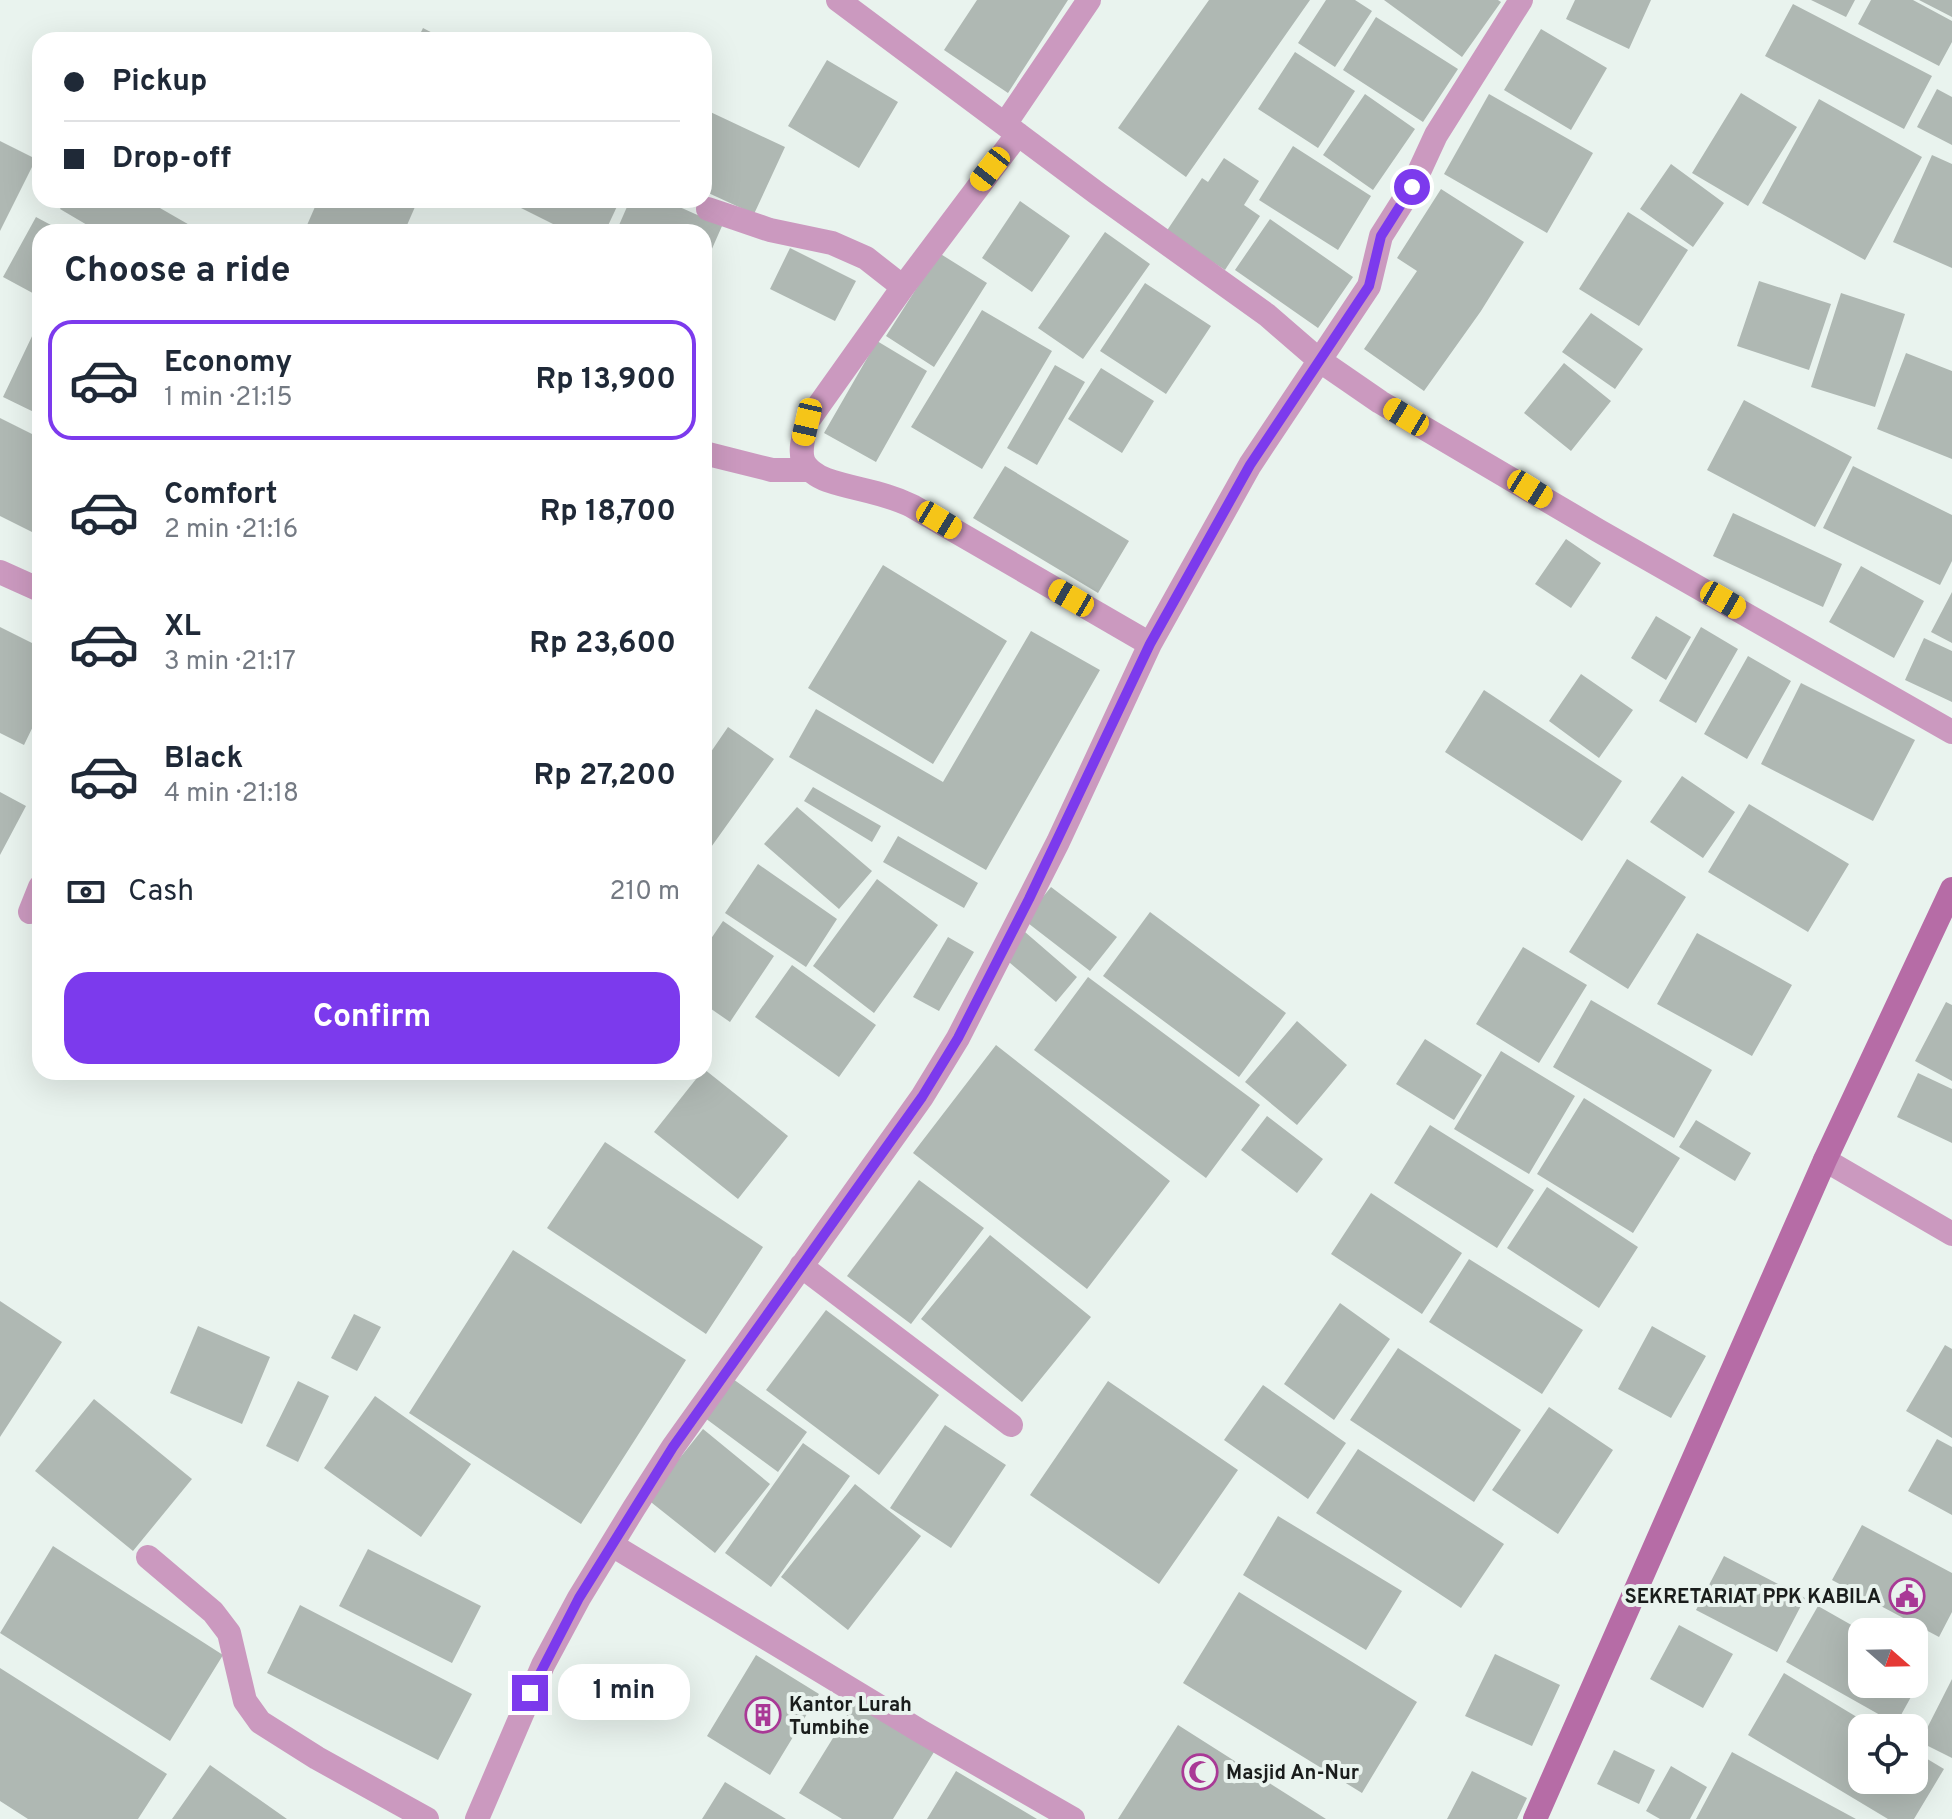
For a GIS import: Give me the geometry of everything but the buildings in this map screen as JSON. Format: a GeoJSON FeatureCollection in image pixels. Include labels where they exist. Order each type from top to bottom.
{"type":"FeatureCollection","features":[{"type":"Feature","properties":{"kind":"main road"},"geometry":{"type":"LineString","coordinates":[[1535,1819],[1825,1160],[1952,889]]}},
{"type":"Feature","properties":{"kind":"street"},"geometry":{"type":"LineString","coordinates":[[838,0],[1267,315],[1319,360],[1380,402],[1952,732]]}},
{"type":"Feature","properties":{"kind":"street"},"geometry":{"type":"LineString","coordinates":[[1089,0],[1012,129],[807,422],[802,444],[803,460],[809,470],[825,480],[892,496],[912,506],[1150,644]]}},
{"type":"Feature","properties":{"kind":"street"},"geometry":{"type":"LineString","coordinates":[[477,1819],[543,1665],[612,1545],[673,1447],[922,1097],[958,1038],[1058,842],[1150,644],[1250,465],[1369,286],[1381,236],[1412,187],[1436,135],[1521,0]]}},
{"type":"Feature","properties":{"kind":"street"},"geometry":{"type":"LineString","coordinates":[[708,209],[770,230],[832,243],[866,258],[903,287]]}},
{"type":"Feature","properties":{"kind":"street"},"geometry":{"type":"LineString","coordinates":[[712,455],[772,470],[809,470]]}},
{"type":"Feature","properties":{"kind":"street"},"geometry":{"type":"LineString","coordinates":[[0,572],[32,586]]}},
{"type":"Feature","properties":{"kind":"street"},"geometry":{"type":"LineString","coordinates":[[30,912],[32,907]]}},
{"type":"Feature","properties":{"kind":"street"},"geometry":{"type":"LineString","coordinates":[[1825,1160],[1952,1234]]}},
{"type":"Feature","properties":{"kind":"street"},"geometry":{"type":"LineString","coordinates":[[801,1266],[1011,1425]]}},
{"type":"Feature","properties":{"kind":"street"},"geometry":{"type":"LineString","coordinates":[[612,1545],[893,1715],[1073,1819]]}},
{"type":"Feature","properties":{"kind":"street"},"geometry":{"type":"LineString","coordinates":[[148,1557],[213,1612],[229,1633],[245,1701],[260,1722],[317,1758],[427,1819]]}},
{"type":"Feature","properties":{"kind":"place","name":"SEKRETARIAT PPK KABILA"},"geometry":{"type":"Point","coordinates":[1907,1596]}},
{"type":"Feature","properties":{"kind":"place","name":"Kantor Lurah Tumbihe"},"geometry":{"type":"Point","coordinates":[763,1715]}},
{"type":"Feature","properties":{"kind":"place","name":"Masjid An-Nur"},"geometry":{"type":"Point","coordinates":[1200,1772]}},
{"type":"Feature","properties":{"kind":"route"},"geometry":{"type":"LineString","coordinates":[[530,1693],[579,1598],[673,1447],[922,1097],[958,1038],[1058,842],[1150,644],[1250,465],[1369,286],[1381,236],[1412,187]]}}]}
